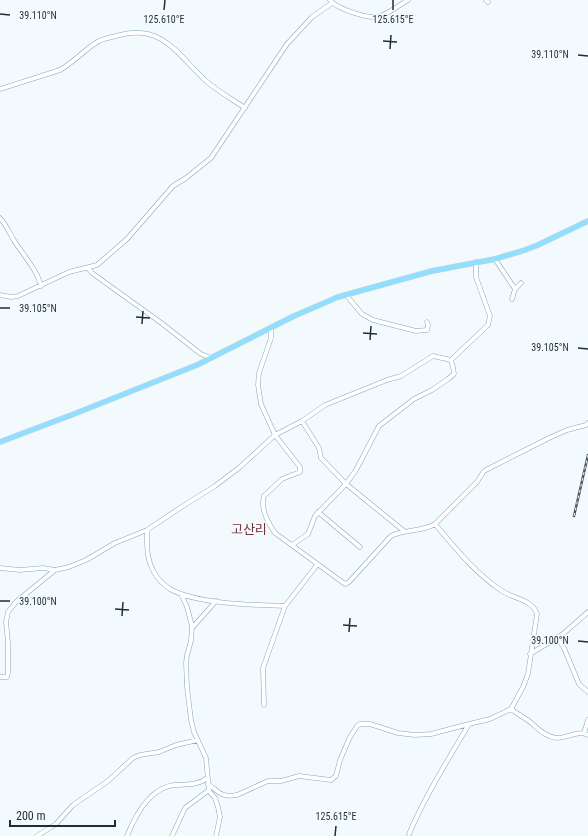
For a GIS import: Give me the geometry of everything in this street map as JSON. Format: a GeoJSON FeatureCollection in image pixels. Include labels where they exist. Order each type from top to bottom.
{"type":"FeatureCollection","features":[{"type":"Feature","properties":{"kind":"main road"},"geometry":{"type":"LineString","coordinates":[[0,442],[116,398],[197,365],[294,316],[346,295],[432,271],[495,259],[538,245],[588,221]]}},
{"type":"Feature","properties":{"kind":"street"},"geometry":{"type":"LineString","coordinates":[[0,295],[15,297],[69,272],[97,265],[127,240],[173,186],[186,178],[211,158],[287,44],[312,17],[331,1],[342,9],[375,17],[386,14],[408,0]]}},
{"type":"Feature","properties":{"kind":"street"},"geometry":{"type":"LineString","coordinates":[[0,89],[60,70],[69,65],[82,53],[100,41],[127,33],[139,32],[157,36],[167,42],[208,82],[245,108]]}},
{"type":"Feature","properties":{"kind":"street"},"geometry":{"type":"LineString","coordinates":[[0,218],[8,227],[14,241],[28,259],[41,286]]}},
{"type":"Feature","properties":{"kind":"street"},"geometry":{"type":"LineString","coordinates":[[495,259],[515,289]]}},
{"type":"Feature","properties":{"kind":"street"},"geometry":{"type":"LineString","coordinates":[[451,360],[488,325],[490,320],[490,316],[476,277],[476,262]]}},
{"type":"Feature","properties":{"kind":"street"},"geometry":{"type":"LineString","coordinates":[[88,268],[92,273],[160,322],[200,354],[211,358]]}},
{"type":"Feature","properties":{"kind":"street"},"geometry":{"type":"LineString","coordinates":[[512,299],[515,289],[521,283]]}},
{"type":"Feature","properties":{"kind":"street"},"geometry":{"type":"LineString","coordinates":[[346,295],[362,314],[373,320],[416,331],[427,330],[427,322]]}},
{"type":"Feature","properties":{"kind":"street"},"geometry":{"type":"LineString","coordinates":[[271,328],[271,338],[259,372],[258,385],[262,408],[272,425],[275,435],[301,470],[300,472],[282,479],[264,496],[264,512],[275,533],[343,583],[347,584],[391,536],[404,531],[428,528],[435,524],[478,482],[484,471],[549,438],[588,423]]}},
{"type":"Feature","properties":{"kind":"street"},"geometry":{"type":"LineString","coordinates":[[0,568],[20,570],[43,568],[55,570],[69,567],[86,560],[115,543],[147,530],[215,486],[240,467],[275,435],[302,421],[325,405],[387,380],[401,376],[433,356],[451,360]]}},
{"type":"Feature","properties":{"kind":"street"},"geometry":{"type":"LineString","coordinates":[[292,545],[308,534],[318,512],[346,484],[356,470],[379,426],[414,399],[432,390],[454,374],[451,360]]}},
{"type":"Feature","properties":{"kind":"street"},"geometry":{"type":"LineString","coordinates":[[302,421],[319,448],[321,458],[346,484],[404,531]]}},
{"type":"Feature","properties":{"kind":"street"},"geometry":{"type":"LineString","coordinates":[[318,512],[360,548]]}},
{"type":"Feature","properties":{"kind":"street"},"geometry":{"type":"LineString","coordinates":[[208,784],[222,795],[231,796],[237,795],[268,781],[281,781],[299,776],[331,780],[336,776],[342,754],[353,731],[357,726],[363,723],[398,733],[415,735],[431,734],[495,718],[511,709],[525,682],[537,614],[534,607],[527,602],[511,597],[482,576],[435,524]]}},
{"type":"Feature","properties":{"kind":"street"},"geometry":{"type":"LineString","coordinates":[[147,530],[147,550],[153,571],[168,588],[181,594],[216,601],[248,605],[285,606]]}},
{"type":"Feature","properties":{"kind":"street"},"geometry":{"type":"LineString","coordinates":[[264,705],[263,668],[285,606],[317,565]]}},
{"type":"Feature","properties":{"kind":"street"},"geometry":{"type":"LineString","coordinates":[[0,678],[7,677],[8,673],[8,642],[6,622],[8,612],[16,602],[55,570]]}},
{"type":"Feature","properties":{"kind":"street"},"geometry":{"type":"LineString","coordinates":[[181,594],[187,607],[192,628],[191,641],[186,655],[191,720],[206,758],[209,790],[215,798],[219,812],[216,836]]}},
{"type":"Feature","properties":{"kind":"street"},"geometry":{"type":"LineString","coordinates":[[192,628],[216,601]]}},
{"type":"Feature","properties":{"kind":"street"},"geometry":{"type":"LineString","coordinates":[[530,654],[557,637],[588,612]]}},
{"type":"Feature","properties":{"kind":"street"},"geometry":{"type":"LineString","coordinates":[[557,637],[564,648],[579,684],[588,692]]}},
{"type":"Feature","properties":{"kind":"street"},"geometry":{"type":"LineString","coordinates":[[511,709],[530,721],[540,731],[553,737],[586,734],[588,720]]}},
{"type":"Feature","properties":{"kind":"street"},"geometry":{"type":"LineString","coordinates":[[409,834],[469,724]]}},
{"type":"Feature","properties":{"kind":"street"},"geometry":{"type":"LineString","coordinates":[[37,836],[56,824],[73,805],[108,781],[133,758],[198,740]]}},
{"type":"Feature","properties":{"kind":"street"},"geometry":{"type":"LineString","coordinates":[[127,836],[144,806],[156,793],[167,787],[195,784],[207,778]]}},
{"type":"Feature","properties":{"kind":"street"},"geometry":{"type":"LineString","coordinates":[[172,836],[185,808],[209,790]]}},
{"type":"Feature","properties":{"kind":"railway"},"geometry":{"type":"LineString","coordinates":[[574,516],[588,455]]}},
{"type":"Feature","properties":{"kind":"district","name":"고산리"},"geometry":{"type":"Point","coordinates":[249,529]}}]}
